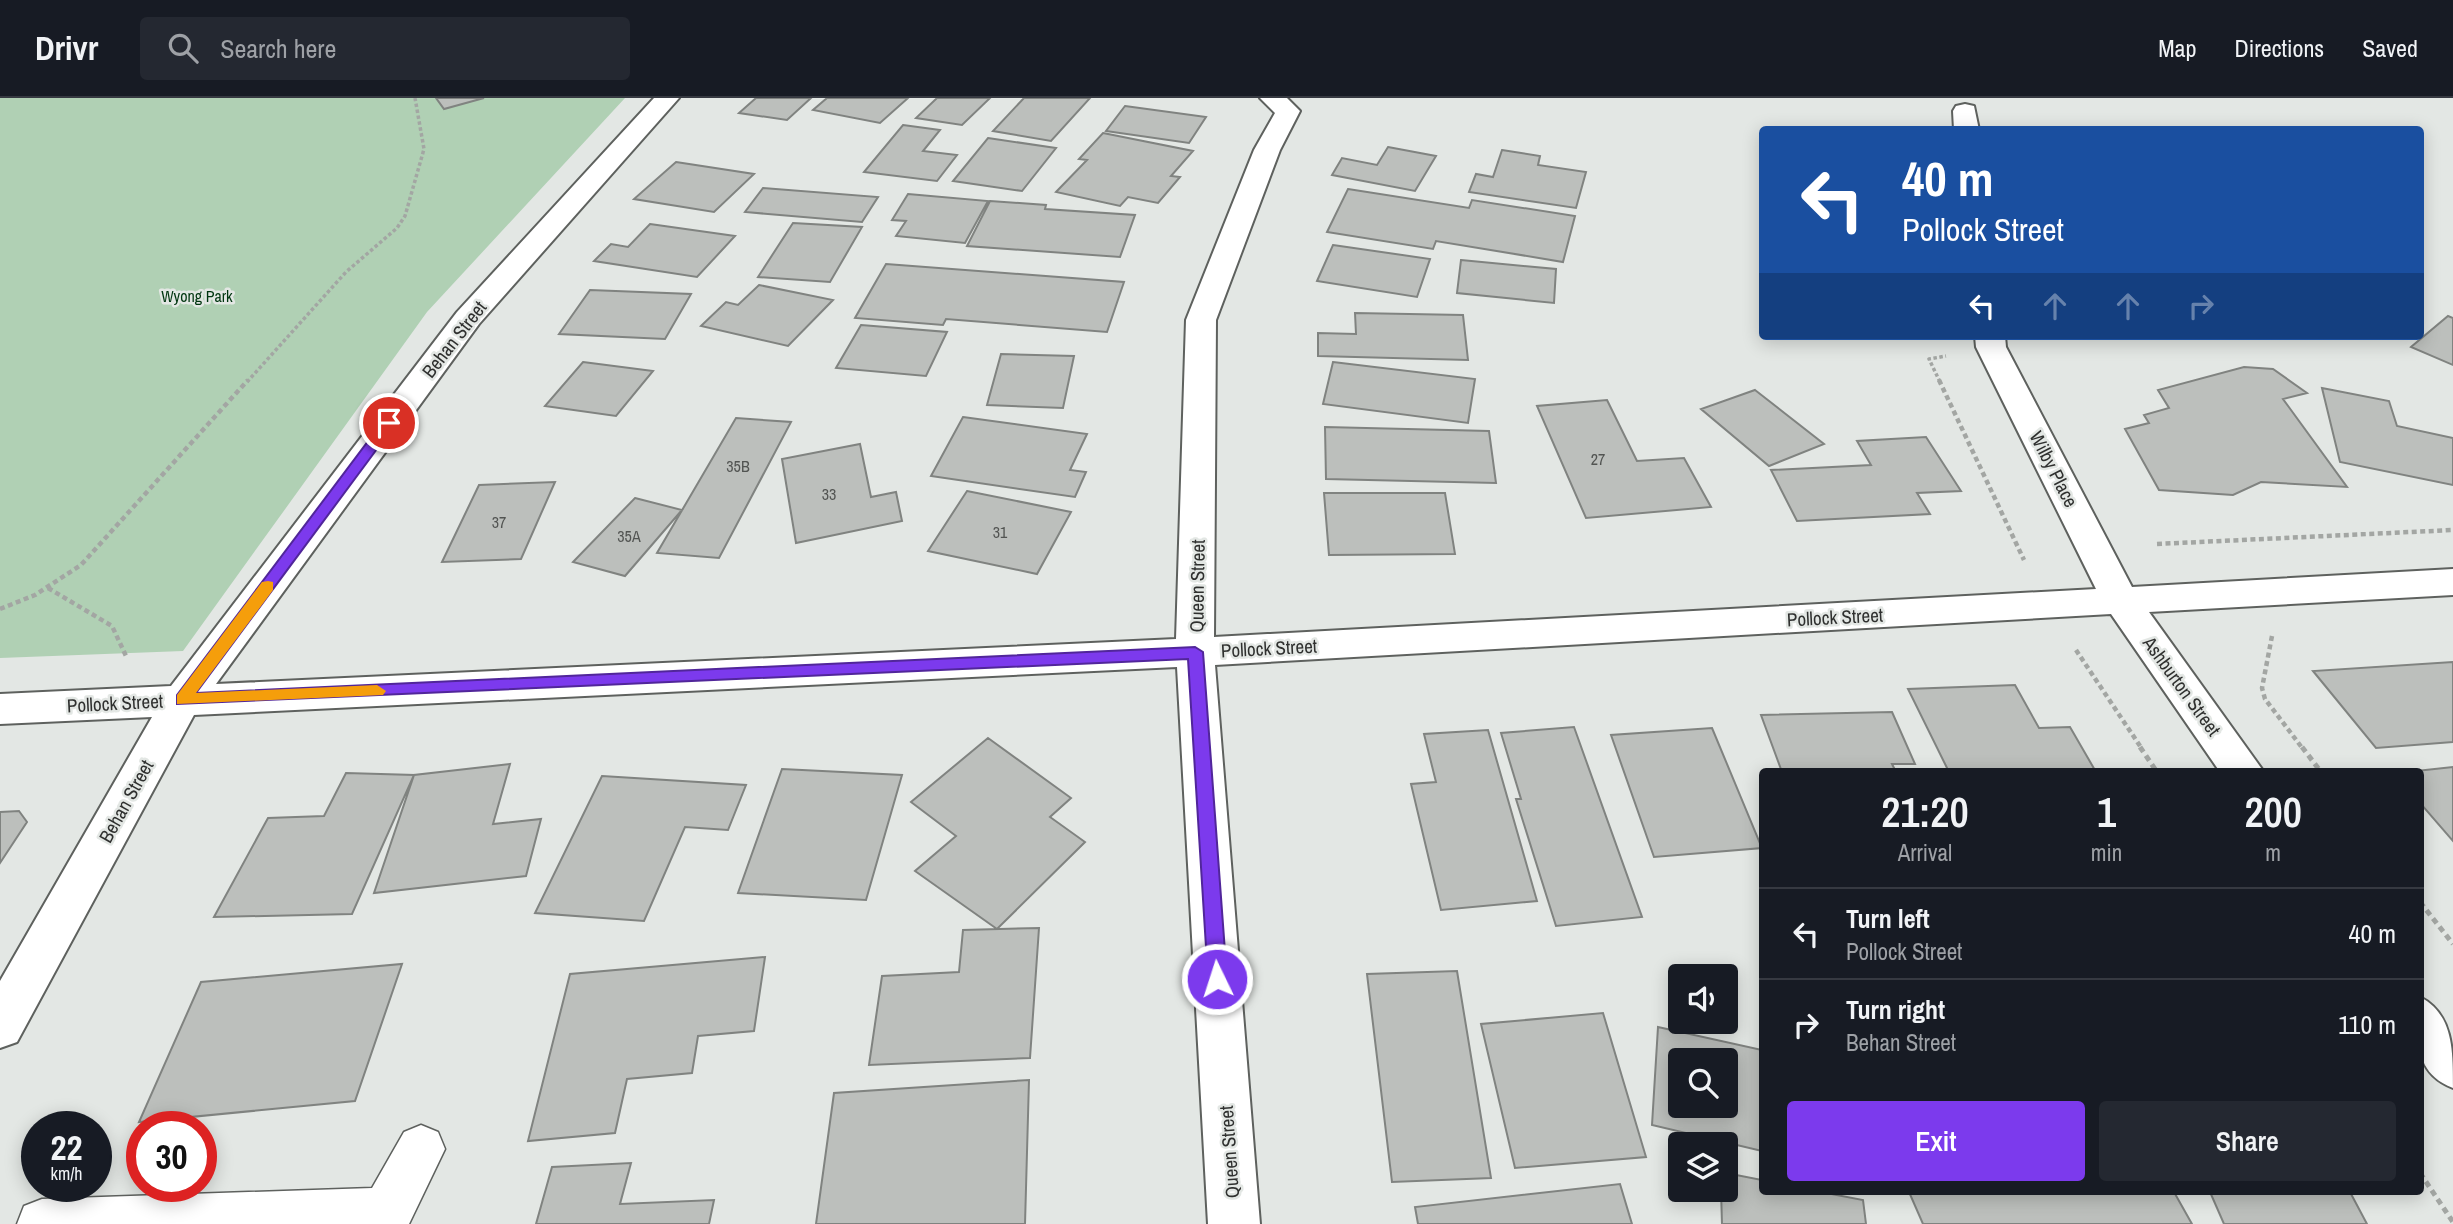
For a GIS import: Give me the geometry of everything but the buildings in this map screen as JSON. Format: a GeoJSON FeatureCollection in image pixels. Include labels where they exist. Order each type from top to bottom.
{"type":"FeatureCollection","features":[{"type":"Feature","properties":{"kind":"street","name":"Behan Street"},"geometry":{"type":"LineString","coordinates":[[0,1026],[182,700],[468,318],[667,98]]}},
{"type":"Feature","properties":{"kind":"street","name":"Queen Street"},"geometry":{"type":"LineString","coordinates":[[1234,1224],[1195,652],[1201,320],[1267,150],[1288,111],[1272,98]]}},
{"type":"Feature","properties":{"kind":"street","name":"Wilby Place"},"geometry":{"type":"LineString","coordinates":[[1991,341],[2121,601]]}},
{"type":"Feature","properties":{"kind":"street","name":"Pollock Street"},"geometry":{"type":"LineString","coordinates":[[0,709],[1195,652],[2453,582]]}},
{"type":"Feature","properties":{"kind":"street","name":"Ashburton Street"},"geometry":{"type":"LineString","coordinates":[[2121,601],[2241,768]]}},
{"type":"Feature","properties":{"kind":"street"},"geometry":{"type":"LineString","coordinates":[[2424,1025],[2453,1065]]}},
{"type":"Feature","properties":{"kind":"lane"},"geometry":{"type":"LineString","coordinates":[[41,1224],[385,1219],[421,1149]]}},
{"type":"Feature","properties":{"kind":"path"},"geometry":{"type":"LineString","coordinates":[[0,609],[48,588],[81,565],[346,272],[397,228],[405,216],[424,149],[415,98]]}},
{"type":"Feature","properties":{"kind":"path"},"geometry":{"type":"LineString","coordinates":[[1991,341],[1928,359],[2027,567]]}},
{"type":"Feature","properties":{"kind":"path"},"geometry":{"type":"LineString","coordinates":[[2157,544],[2453,530]]}},
{"type":"Feature","properties":{"kind":"path"},"geometry":{"type":"LineString","coordinates":[[2206,541],[2246,593],[2273,638],[2274,647],[2260,676],[2265,699],[2317,768]]}},
{"type":"Feature","properties":{"kind":"path"},"geometry":{"type":"LineString","coordinates":[[48,588],[112,626],[129,662]]}},
{"type":"Feature","properties":{"kind":"path"},"geometry":{"type":"LineString","coordinates":[[2070,639],[2154,768]]}},
{"type":"Feature","properties":{"kind":"path"},"geometry":{"type":"LineString","coordinates":[[2424,907],[2453,944]]}},
{"type":"Feature","properties":{"kind":"path"},"geometry":{"type":"LineString","coordinates":[[2424,1178],[2453,1222]]}},
{"type":"Feature","properties":{"kind":"green space","name":"Wyong Park"},"geometry":{"type":"Polygon","coordinates":[[[0,98],[625,98],[427,312],[183,651],[0,658],[0,98]]]}},
{"type":"Feature","properties":{"kind":"slow traffic"},"geometry":{"type":"LineString","coordinates":[[268,586],[182,700],[377,691]]}},
{"type":"Feature","properties":{"kind":"route"},"geometry":{"type":"LineString","coordinates":[[389,423],[182,700],[1195,652],[1217,979]]}}]}
